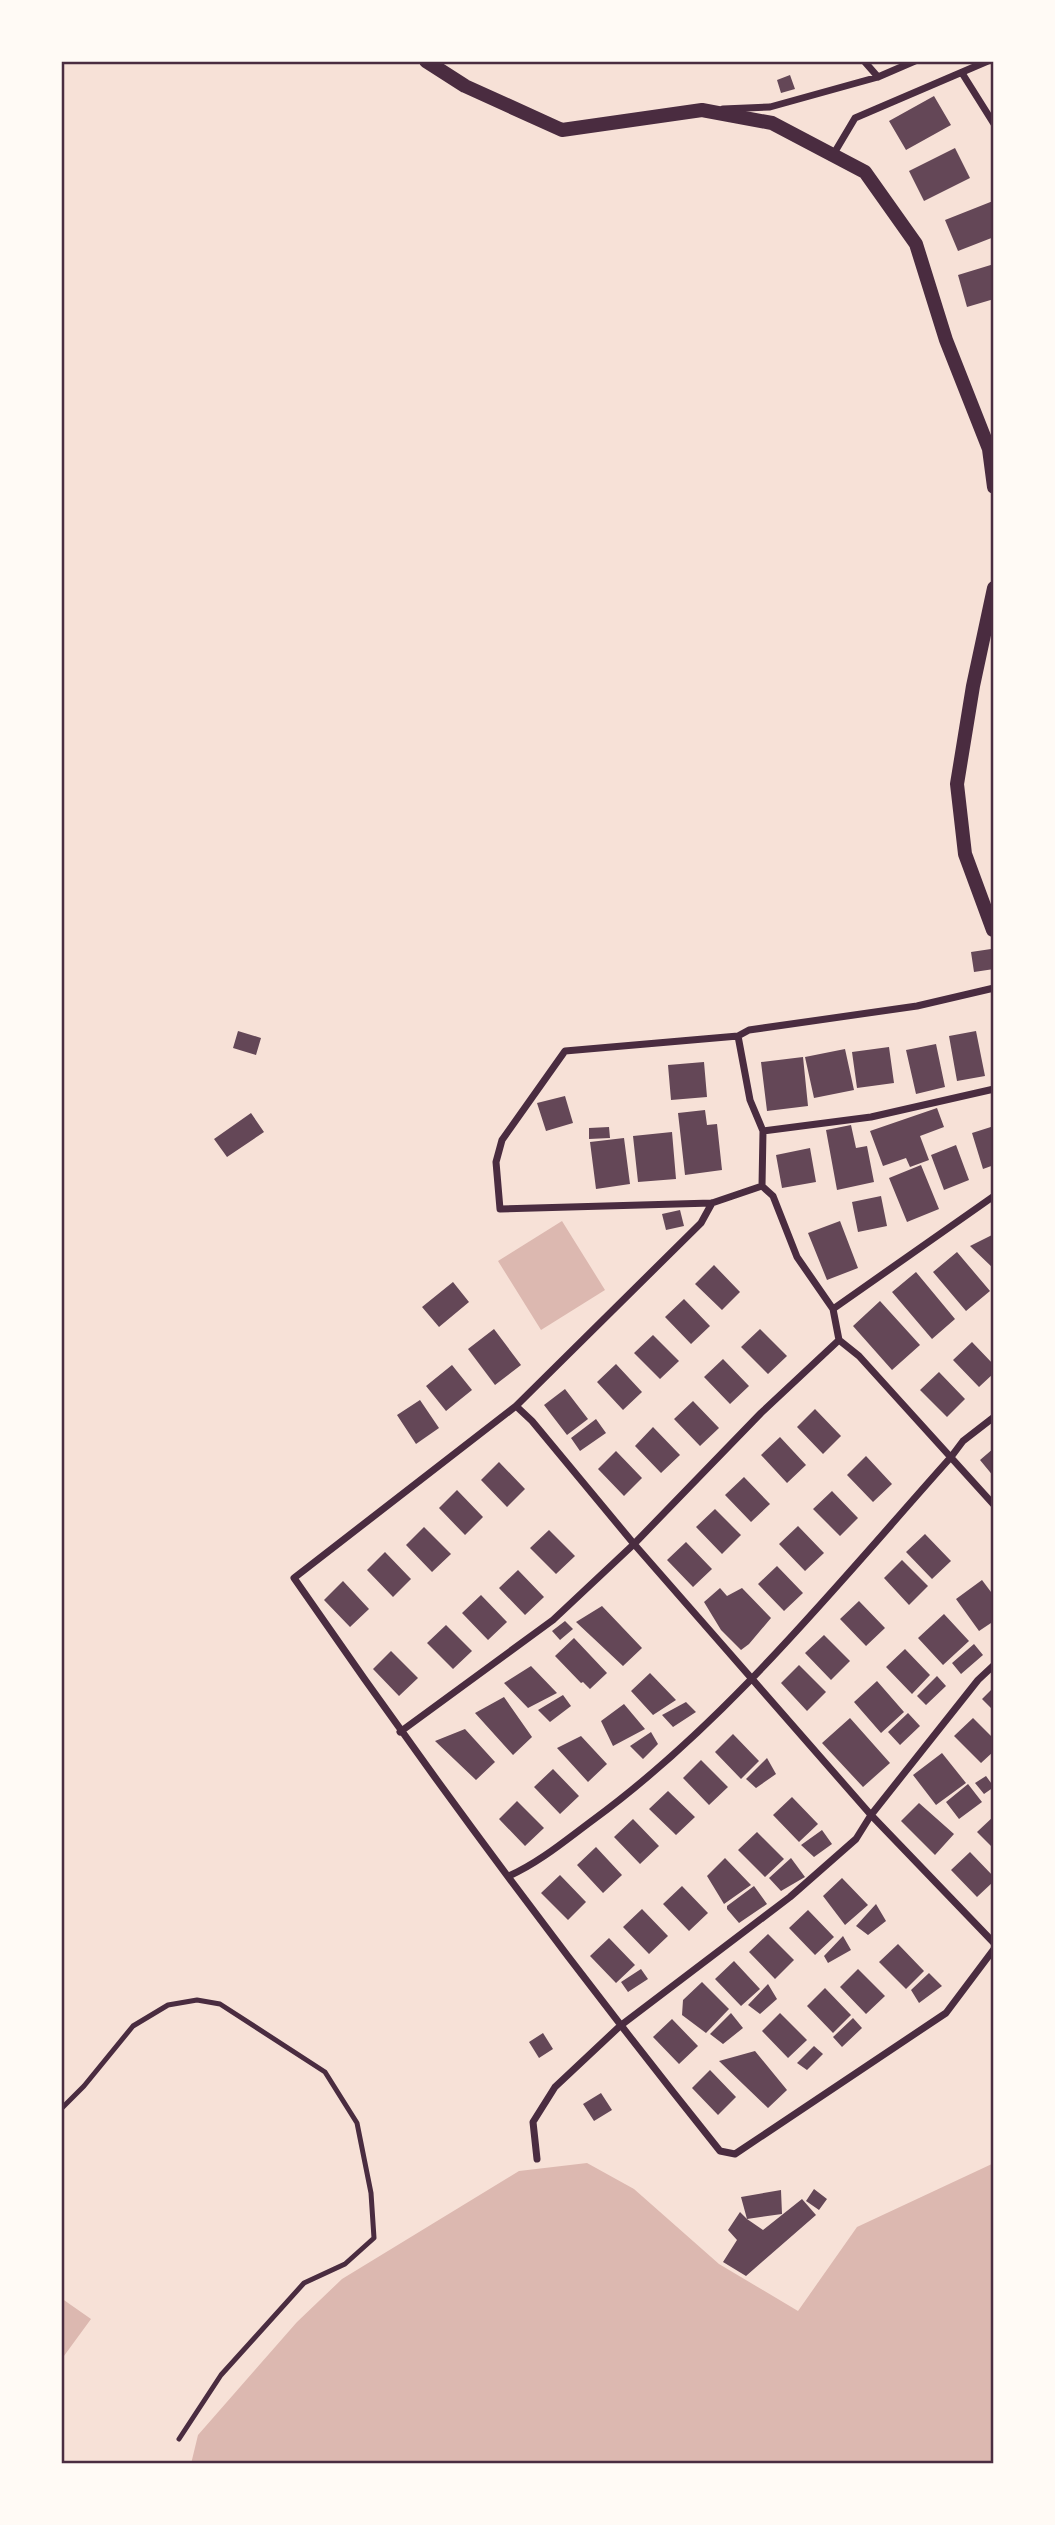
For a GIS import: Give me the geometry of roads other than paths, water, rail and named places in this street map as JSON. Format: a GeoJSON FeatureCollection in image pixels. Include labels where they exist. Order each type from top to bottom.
{"type":"FeatureCollection","features":[{"type":"Feature","properties":{"kind":"main road"},"geometry":{"type":"LineString","coordinates":[[426,61],[465,86],[562,130],[702,110],[772,123],[865,172],[916,244],[946,340],[989,449],[994,487]]}},
{"type":"Feature","properties":{"kind":"main road"},"geometry":{"type":"LineString","coordinates":[[993,932],[965,855],[957,784],[973,686],[994,588]]}},
{"type":"Feature","properties":{"kind":"street"},"geometry":{"type":"LineString","coordinates":[[864,61],[878,77]]}},
{"type":"Feature","properties":{"kind":"street"},"geometry":{"type":"LineString","coordinates":[[702,110],[770,107],[878,77],[915,61]]}},
{"type":"Feature","properties":{"kind":"street"},"geometry":{"type":"LineString","coordinates":[[833,155],[855,118],[988,61]]}},
{"type":"Feature","properties":{"kind":"street"},"geometry":{"type":"LineString","coordinates":[[962,73],[994,124]]}},
{"type":"Feature","properties":{"kind":"street"},"geometry":{"type":"LineString","coordinates":[[762,1186],[712,1203],[500,1209],[496,1162],[502,1140],[565,1051],[738,1036],[749,1030],[917,1006],[994,988]]}},
{"type":"Feature","properties":{"kind":"street"},"geometry":{"type":"LineString","coordinates":[[738,1036],[750,1100],[763,1131],[762,1186],[773,1196],[797,1257],[832,1309],[839,1340],[859,1356],[994,1505]]}},
{"type":"Feature","properties":{"kind":"street"},"geometry":{"type":"LineString","coordinates":[[763,1131],[871,1117],[994,1089]]}},
{"type":"Feature","properties":{"kind":"street"},"geometry":{"type":"LineString","coordinates":[[832,1309],[994,1196]]}},
{"type":"Feature","properties":{"kind":"street"},"geometry":{"type":"LineString","coordinates":[[712,1203],[701,1223],[516,1406],[293,1578],[400,1732],[621,2026],[720,2151],[735,2154],[946,2013],[994,1949]]}},
{"type":"Feature","properties":{"kind":"street"},"geometry":{"type":"LineString","coordinates":[[400,1732],[553,1620],[634,1544],[761,1413],[839,1340]]}},
{"type":"Feature","properties":{"kind":"street"},"geometry":{"type":"LineString","coordinates":[[516,1406],[532,1421],[634,1544],[871,1815],[994,1943]]}},
{"type":"Feature","properties":{"kind":"street"},"geometry":{"type":"LineString","coordinates":[[509,1876],[529,1867],[631,1792],[752,1679],[963,1441],[994,1417]]}},
{"type":"Feature","properties":{"kind":"street"},"geometry":{"type":"LineString","coordinates":[[537,2159],[533,2122],[555,2087],[621,2026],[790,1897],[856,1839],[871,1815],[978,1681],[994,1665]]}},
{"type":"Feature","properties":{"kind":"lane"},"geometry":{"type":"LineString","coordinates":[[61,2109],[84,2086],[133,2026],[168,2005],[197,2000],[220,2004],[325,2072],[357,2123],[371,2193],[374,2238],[345,2264],[304,2283],[221,2375],[178,2439]]}}]}
